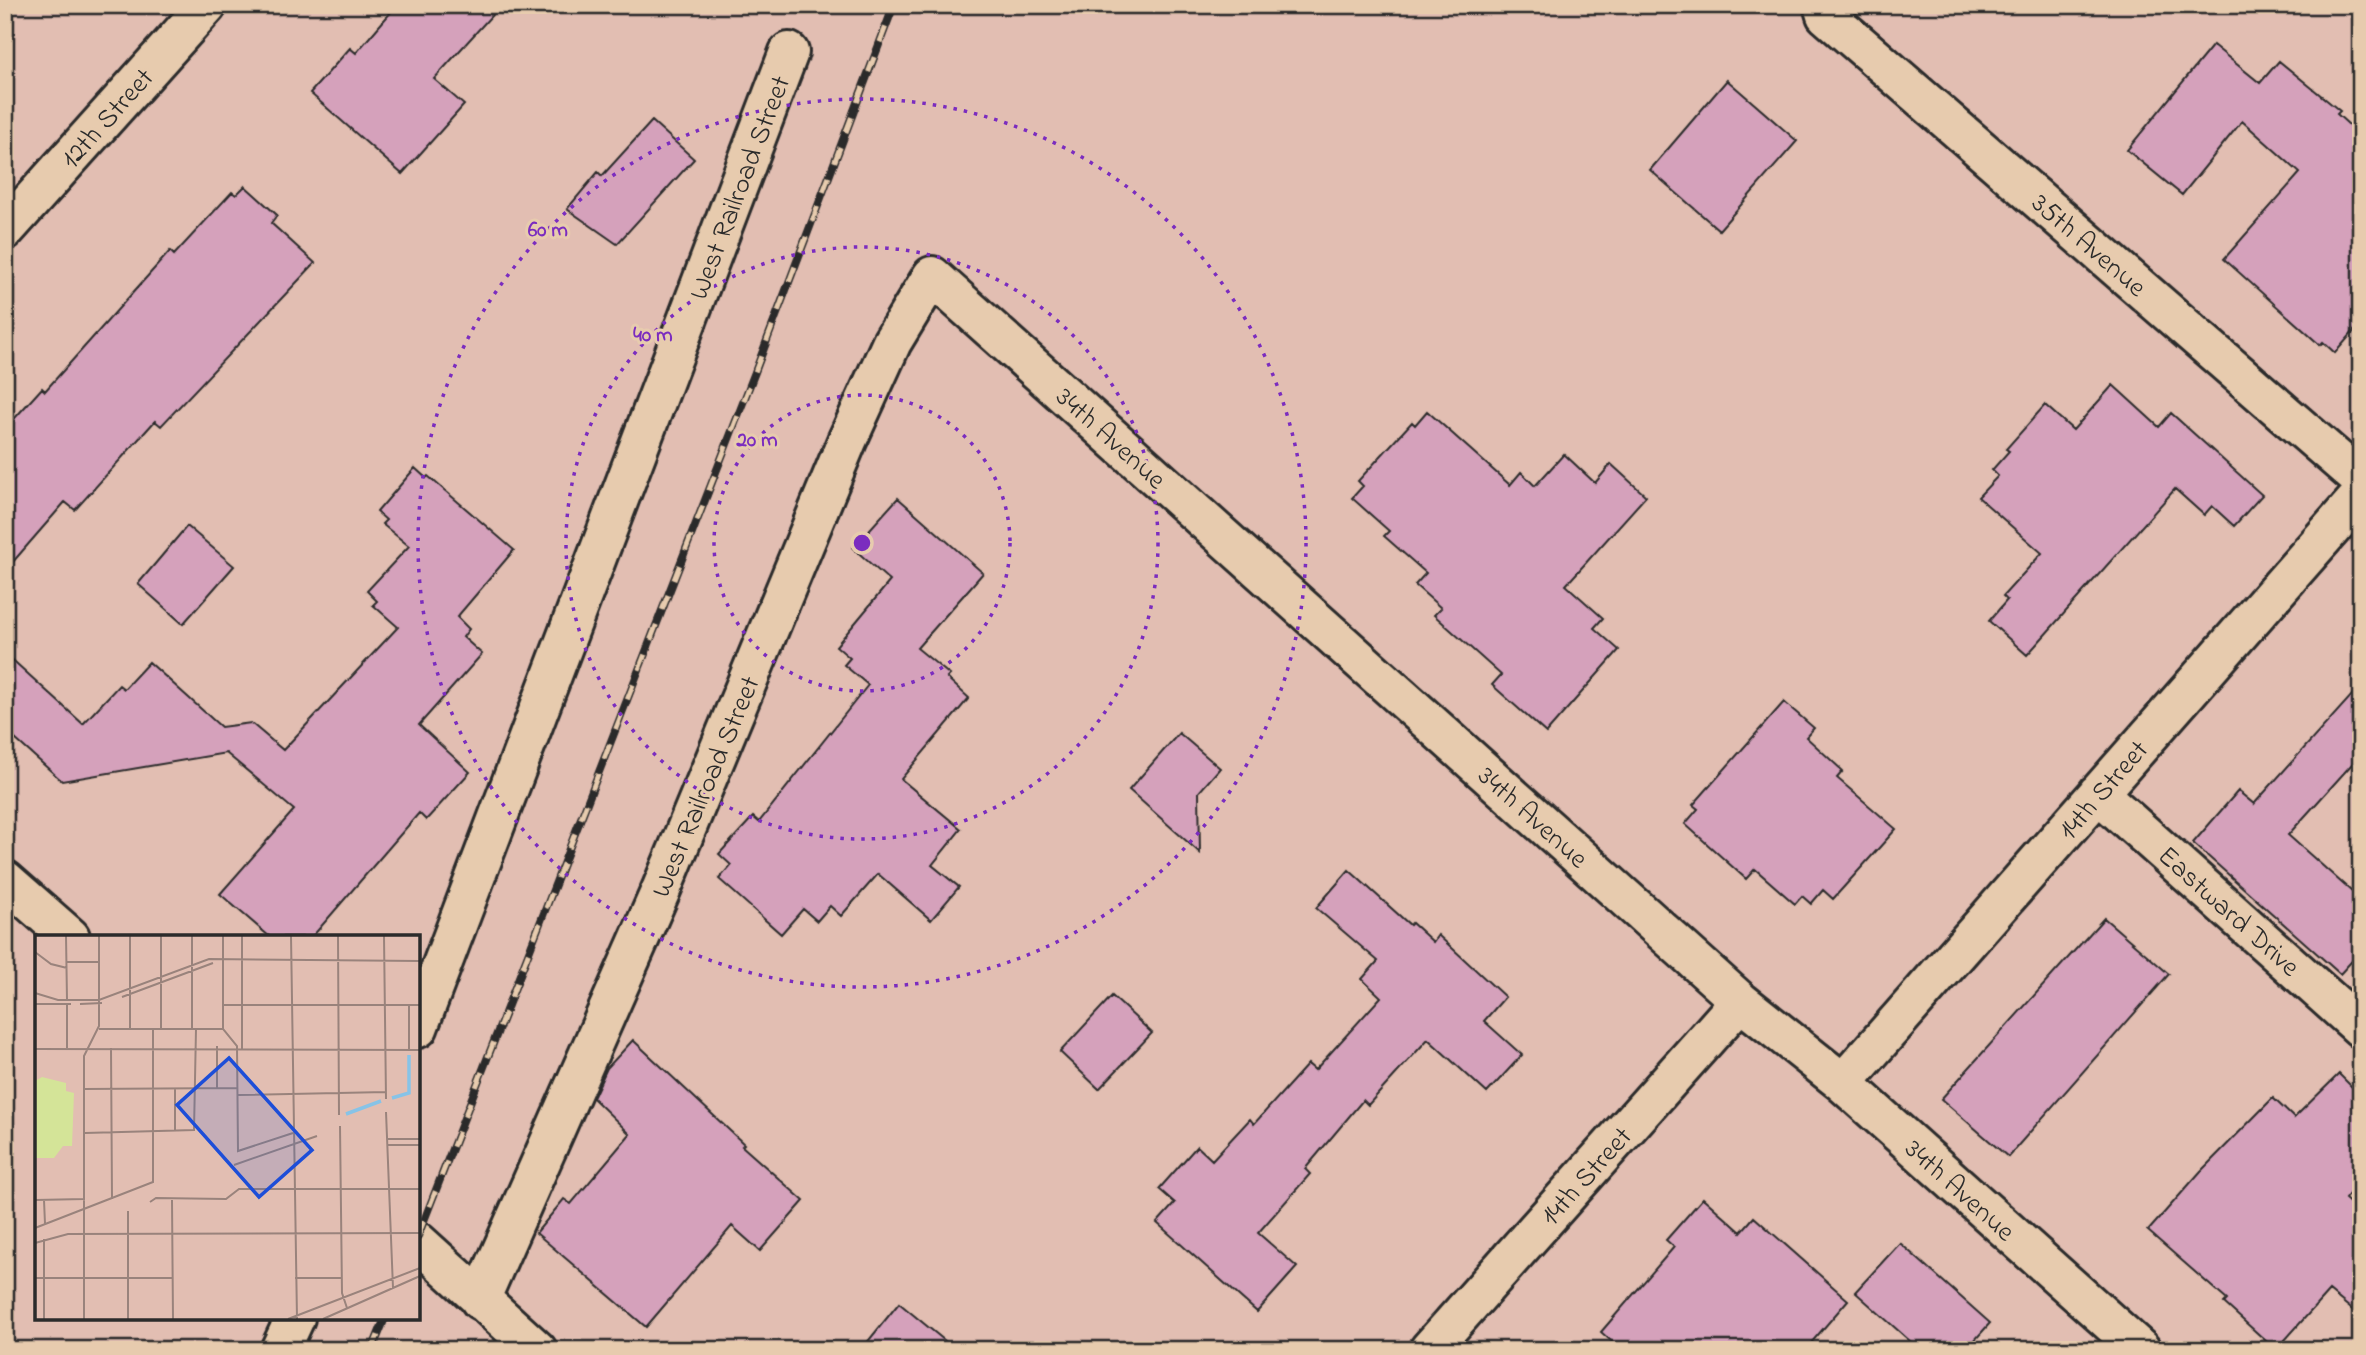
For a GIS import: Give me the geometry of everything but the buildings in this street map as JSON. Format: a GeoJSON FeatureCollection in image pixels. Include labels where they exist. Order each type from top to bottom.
{"type":"FeatureCollection","features":[{"type":"Feature","properties":{"kind":"street","name":"12th Street"},"geometry":{"type":"LineString","coordinates":[[5,230],[207,5]]}},
{"type":"Feature","properties":{"kind":"street","name":"35th Avenue"},"geometry":{"type":"LineString","coordinates":[[1823,5],[1826,15],[2361,480]]}},
{"type":"Feature","properties":{"kind":"street","name":"West Railroad Street"},"geometry":{"type":"LineString","coordinates":[[420,1023],[789,52]]}},
{"type":"Feature","properties":{"kind":"street","name":"West Railroad Street"},"geometry":{"type":"LineString","coordinates":[[480,1300],[661,890],[847,441],[892,342],[932,276]]}},
{"type":"Feature","properties":{"kind":"street","name":"34th Avenue"},"geometry":{"type":"LineString","coordinates":[[932,276],[1740,1001],[1843,1083],[2141,1350]]}},
{"type":"Feature","properties":{"kind":"street","name":"14th Street"},"geometry":{"type":"LineString","coordinates":[[1843,1083],[2361,495]]}},
{"type":"Feature","properties":{"kind":"street","name":"Eastward Drive"},"geometry":{"type":"LineString","coordinates":[[2098,793],[2361,1028]]}},
{"type":"Feature","properties":{"kind":"street"},"geometry":{"type":"LineString","coordinates":[[5,880],[68,935]]}},
{"type":"Feature","properties":{"kind":"street","name":"14th Street"},"geometry":{"type":"LineString","coordinates":[[1429,1350],[1740,1001]]}},
{"type":"Feature","properties":{"kind":"street"},"geometry":{"type":"LineString","coordinates":[[420,1244],[537,1350]]}},
{"type":"Feature","properties":{"kind":"street"},"geometry":{"type":"LineString","coordinates":[[280,1350],[294,1320]]}},
{"type":"Feature","properties":{"kind":"railway"},"geometry":{"type":"LineString","coordinates":[[420,1231],[755,372],[894,5]]}},
{"type":"Feature","properties":{"kind":"railway"},"geometry":{"type":"LineString","coordinates":[[372,1350],[384,1320]]}}]}
